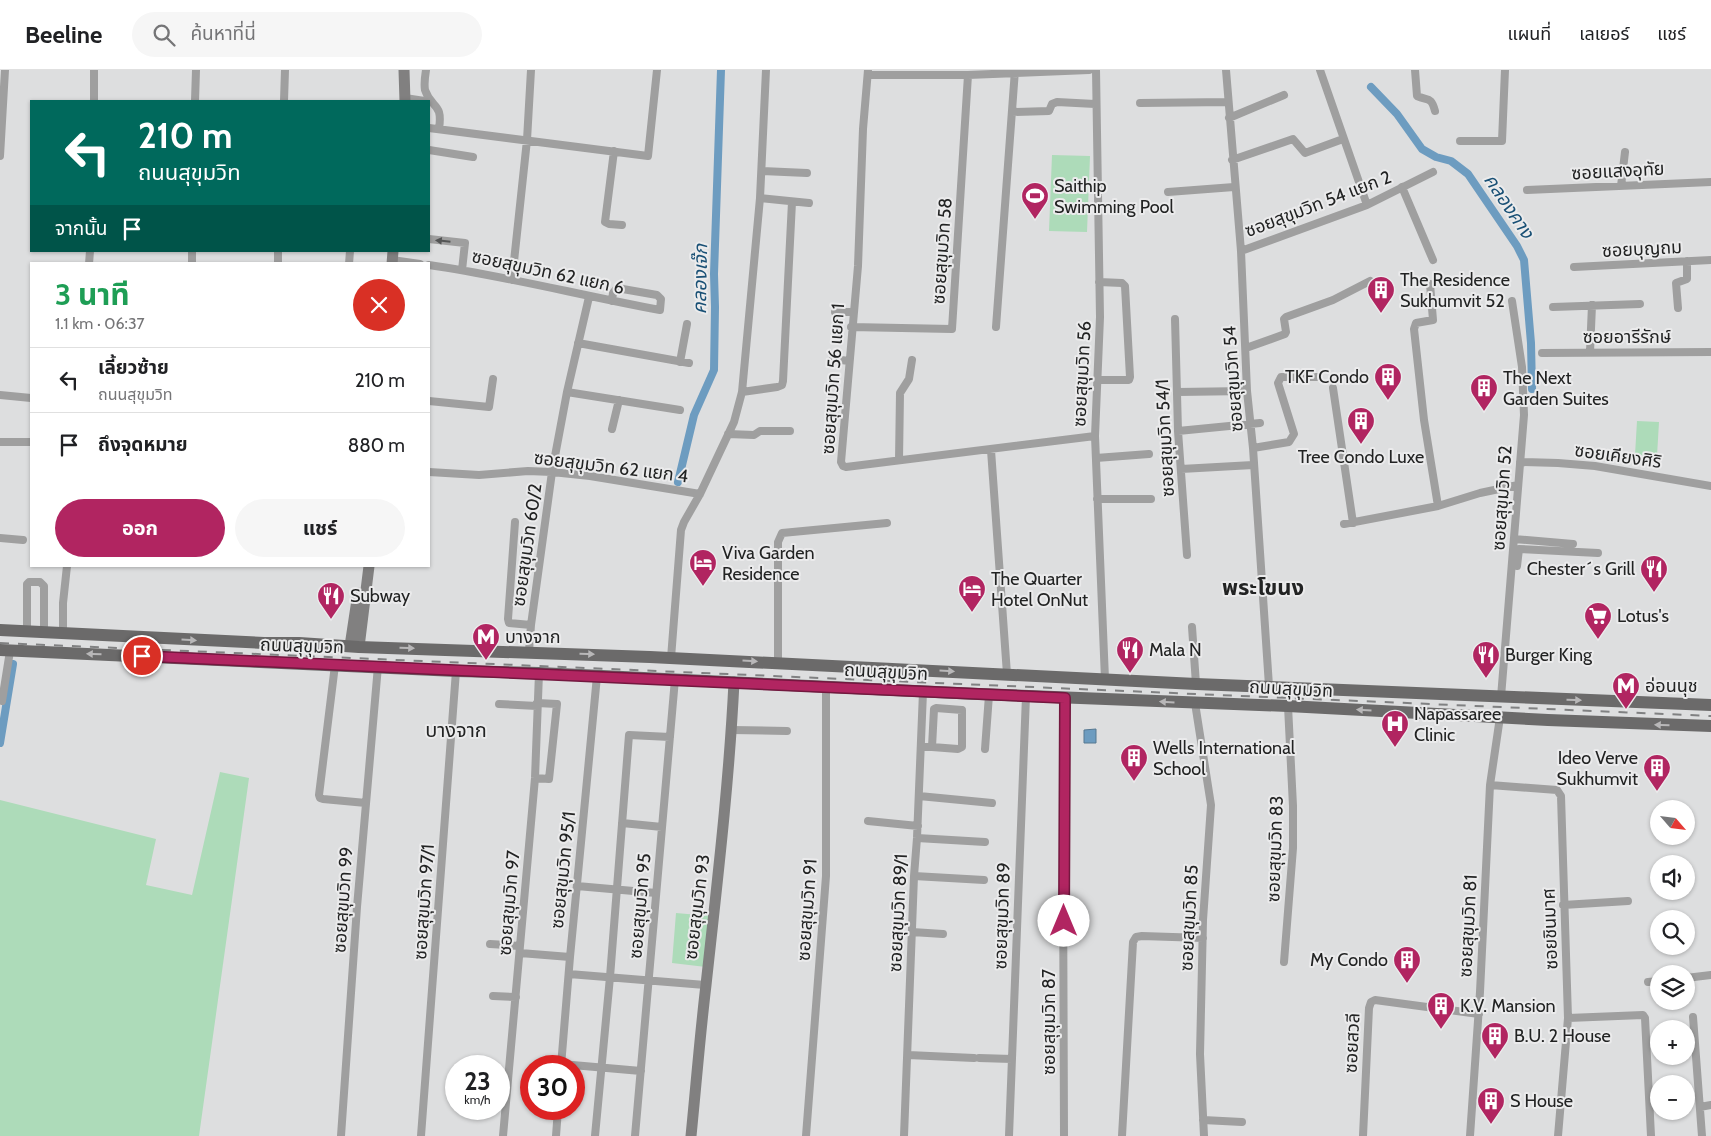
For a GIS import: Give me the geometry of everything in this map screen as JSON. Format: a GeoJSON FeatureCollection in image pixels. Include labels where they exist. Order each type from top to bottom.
{"type":"FeatureCollection","features":[{"type":"Feature","properties":{"kind":"main road","name":"ถนนสุขุมวิท"},"geometry":{"type":"LineString","coordinates":[[0,630],[354,646],[529,651],[1196,684],[1711,705]]}},
{"type":"Feature","properties":{"kind":"main road"},"geometry":{"type":"LineString","coordinates":[[346,665],[354,646]]}},
{"type":"Feature","properties":{"kind":"main road","name":"ถนนสุขุมวิท"},"geometry":{"type":"LineString","coordinates":[[5,650],[1711,726]]}},
{"type":"Feature","properties":{"kind":"main road"},"geometry":{"type":"LineString","coordinates":[[978,673],[983,694]]}},
{"type":"Feature","properties":{"kind":"main road"},"geometry":{"type":"LineString","coordinates":[[1500,717],[1501,697]]}},
{"type":"Feature","properties":{"kind":"street"},"geometry":{"type":"LineString","coordinates":[[0,156],[5,70]]}},
{"type":"Feature","properties":{"kind":"street"},"geometry":{"type":"LineString","coordinates":[[94,70],[94,100]]}},
{"type":"Feature","properties":{"kind":"street"},"geometry":{"type":"LineString","coordinates":[[195,100],[196,70]]}},
{"type":"Feature","properties":{"kind":"street"},"geometry":{"type":"LineString","coordinates":[[283,70],[284,100]]}},
{"type":"Feature","properties":{"kind":"street"},"geometry":{"type":"LineString","coordinates":[[404,70],[405,96]]}},
{"type":"Feature","properties":{"kind":"street"},"geometry":{"type":"LineString","coordinates":[[405,96],[409,70]]}},
{"type":"Feature","properties":{"kind":"street"},"geometry":{"type":"LineString","coordinates":[[426,70],[425,89],[440,112],[439,129]]}},
{"type":"Feature","properties":{"kind":"street"},"geometry":{"type":"LineString","coordinates":[[512,280],[527,140],[531,70]]}},
{"type":"Feature","properties":{"kind":"street"},"geometry":{"type":"LineString","coordinates":[[430,128],[648,156],[657,70]]}},
{"type":"Feature","properties":{"kind":"street"},"geometry":{"type":"LineString","coordinates":[[671,658],[684,522],[700,494],[734,422],[742,392],[760,198],[766,70]]}},
{"type":"Feature","properties":{"kind":"street"},"geometry":{"type":"LineString","coordinates":[[868,72],[968,75],[1015,71],[1089,70]]}},
{"type":"Feature","properties":{"kind":"street","name":"ซอยสุขุมวิท 56"},"geometry":{"type":"LineString","coordinates":[[1096,70],[1100,317],[1095,436],[1104,679]]}},
{"type":"Feature","properties":{"kind":"street","name":"ซอยสุขุมวิท 54"},"geometry":{"type":"LineString","coordinates":[[1226,70],[1234,187],[1241,250],[1247,391],[1253,448],[1269,686]]}},
{"type":"Feature","properties":{"kind":"street"},"geometry":{"type":"LineString","coordinates":[[1320,70],[1367,204]]}},
{"type":"Feature","properties":{"kind":"street"},"geometry":{"type":"LineString","coordinates":[[1415,70],[1416,96],[1430,100],[1435,111]]}},
{"type":"Feature","properties":{"kind":"street"},"geometry":{"type":"LineString","coordinates":[[1460,141],[1500,142],[1502,140],[1505,70]]}},
{"type":"Feature","properties":{"kind":"street"},"geometry":{"type":"LineString","coordinates":[[996,327],[1015,71]]}},
{"type":"Feature","properties":{"kind":"street","name":"ซอยสุขุมวิท 56 แยก 1"},"geometry":{"type":"LineString","coordinates":[[868,72],[863,129],[858,266],[851,327],[841,462],[843,466],[991,450],[1095,436]]}},
{"type":"Feature","properties":{"kind":"street","name":"ซอยสุขุมวิท 58"},"geometry":{"type":"LineString","coordinates":[[851,327],[952,329],[968,75]]}},
{"type":"Feature","properties":{"kind":"street"},"geometry":{"type":"LineString","coordinates":[[1229,118],[1284,95]]}},
{"type":"Feature","properties":{"kind":"street"},"geometry":{"type":"LineString","coordinates":[[405,96],[423,100]]}},
{"type":"Feature","properties":{"kind":"street"},"geometry":{"type":"LineString","coordinates":[[1012,112],[1050,111],[1052,104],[1057,102],[1096,104]]}},
{"type":"Feature","properties":{"kind":"street"},"geometry":{"type":"LineString","coordinates":[[1140,103],[1228,102]]}},
{"type":"Feature","properties":{"kind":"street"},"geometry":{"type":"LineString","coordinates":[[1232,160],[1293,138],[1305,153],[1343,139]]}},
{"type":"Feature","properties":{"kind":"street"},"geometry":{"type":"LineString","coordinates":[[430,150],[473,158]]}},
{"type":"Feature","properties":{"kind":"street"},"geometry":{"type":"LineString","coordinates":[[614,151],[605,222],[622,225]]}},
{"type":"Feature","properties":{"kind":"street"},"geometry":{"type":"LineString","coordinates":[[1621,186],[1625,152]]}},
{"type":"Feature","properties":{"kind":"street"},"geometry":{"type":"LineString","coordinates":[[762,171],[807,173]]}},
{"type":"Feature","properties":{"kind":"street","name":"ซอยสุขุมวิท 54 แยก 2"},"geometry":{"type":"LineString","coordinates":[[1241,250],[1367,204],[1433,172]]}},
{"type":"Feature","properties":{"kind":"street","name":"ซอยแสงอุทัย"},"geometry":{"type":"LineString","coordinates":[[1527,190],[1711,182]]}},
{"type":"Feature","properties":{"kind":"street"},"geometry":{"type":"LineString","coordinates":[[1168,192],[1234,187]]}},
{"type":"Feature","properties":{"kind":"street"},"geometry":{"type":"LineString","coordinates":[[1402,187],[1433,260]]}},
{"type":"Feature","properties":{"kind":"street"},"geometry":{"type":"LineString","coordinates":[[760,198],[809,203]]}},
{"type":"Feature","properties":{"kind":"street"},"geometry":{"type":"LineString","coordinates":[[742,392],[782,385],[792,202]]}},
{"type":"Feature","properties":{"kind":"street"},"geometry":{"type":"LineString","coordinates":[[430,240],[465,243],[462,270]]}},
{"type":"Feature","properties":{"kind":"street"},"geometry":{"type":"LineString","coordinates":[[392,258],[411,262]]}},
{"type":"Feature","properties":{"kind":"street","name":"ซอยบุญถม"},"geometry":{"type":"LineString","coordinates":[[1574,267],[1711,260]]}},
{"type":"Feature","properties":{"kind":"street"},"geometry":{"type":"LineString","coordinates":[[1678,308],[1676,283],[1686,279],[1687,261]]}},
{"type":"Feature","properties":{"kind":"street","name":"ซอยสุขุมวิท 62 แยก 6"},"geometry":{"type":"LineString","coordinates":[[430,265],[462,270],[589,297],[660,310],[662,299],[657,295],[617,288],[613,293],[612,301]]}},
{"type":"Feature","properties":{"kind":"street"},"geometry":{"type":"LineString","coordinates":[[1246,348],[1285,334],[1284,319],[1286,317],[1332,300],[1370,281]]}},
{"type":"Feature","properties":{"kind":"street"},"geometry":{"type":"LineString","coordinates":[[1097,380],[1129,380],[1130,377],[1126,287],[1122,283],[1099,282]]}},
{"type":"Feature","properties":{"kind":"street"},"geometry":{"type":"LineString","coordinates":[[1430,284],[1433,320],[1416,323],[1414,329],[1424,420],[1438,506]]}},
{"type":"Feature","properties":{"kind":"street","name":"ซอยสุขุมวิท 60/2"},"geometry":{"type":"LineString","coordinates":[[529,651],[552,472],[567,392],[589,297]]}},
{"type":"Feature","properties":{"kind":"street","name":"ซอยสุขุมวิท 52"},"geometry":{"type":"LineString","coordinates":[[1501,697],[1524,415],[1524,387],[1512,301]]}},
{"type":"Feature","properties":{"kind":"street"},"geometry":{"type":"LineString","coordinates":[[1553,307],[1640,304]]}},
{"type":"Feature","properties":{"kind":"street"},"geometry":{"type":"LineString","coordinates":[[1590,352],[1592,306]]}},
{"type":"Feature","properties":{"kind":"street"},"geometry":{"type":"LineString","coordinates":[[835,312],[853,312]]}},
{"type":"Feature","properties":{"kind":"street","name":"ซอยสุขุมวิท 54/1"},"geometry":{"type":"LineString","coordinates":[[1175,319],[1178,432],[1187,555]]}},
{"type":"Feature","properties":{"kind":"street"},"geometry":{"type":"LineString","coordinates":[[578,343],[684,362],[687,324]]}},
{"type":"Feature","properties":{"kind":"street","name":"ซอยอารีรักษ์"},"geometry":{"type":"LineString","coordinates":[[1542,353],[1711,352]]}},
{"type":"Feature","properties":{"kind":"street"},"geometry":{"type":"LineString","coordinates":[[833,359],[849,361]]}},
{"type":"Feature","properties":{"kind":"street"},"geometry":{"type":"LineString","coordinates":[[899,460],[900,393],[909,379],[912,360]]}},
{"type":"Feature","properties":{"kind":"street"},"geometry":{"type":"LineString","coordinates":[[1253,448],[1289,442],[1293,437],[1294,434],[1278,383],[1281,377],[1317,377]]}},
{"type":"Feature","properties":{"kind":"street"},"geometry":{"type":"LineString","coordinates":[[430,401],[490,407],[493,379]]}},
{"type":"Feature","properties":{"kind":"street"},"geometry":{"type":"LineString","coordinates":[[1333,388],[1352,523]]}},
{"type":"Feature","properties":{"kind":"street"},"geometry":{"type":"LineString","coordinates":[[1178,392],[1247,391]]}},
{"type":"Feature","properties":{"kind":"street"},"geometry":{"type":"LineString","coordinates":[[567,392],[680,410]]}},
{"type":"Feature","properties":{"kind":"street"},"geometry":{"type":"LineString","coordinates":[[0,394],[30,398]]}},
{"type":"Feature","properties":{"kind":"street"},"geometry":{"type":"LineString","coordinates":[[612,429],[618,400]]}},
{"type":"Feature","properties":{"kind":"street"},"geometry":{"type":"LineString","coordinates":[[1178,432],[1260,423]]}},
{"type":"Feature","properties":{"kind":"street"},"geometry":{"type":"LineString","coordinates":[[728,434],[754,436],[760,431],[790,431]]}},
{"type":"Feature","properties":{"kind":"street"},"geometry":{"type":"LineString","coordinates":[[0,442],[30,442]]}},
{"type":"Feature","properties":{"kind":"street"},"geometry":{"type":"LineString","coordinates":[[991,450],[1007,674]]}},
{"type":"Feature","properties":{"kind":"street"},"geometry":{"type":"LineString","coordinates":[[1096,458],[1149,454]]}},
{"type":"Feature","properties":{"kind":"street","name":"ซอยเคียงศิริ"},"geometry":{"type":"LineString","coordinates":[[1520,462],[1558,462],[1596,466],[1711,486]]}},
{"type":"Feature","properties":{"kind":"street"},"geometry":{"type":"LineString","coordinates":[[1181,469],[1253,465]]}},
{"type":"Feature","properties":{"kind":"street","name":"ซอยสุขุมวิท 62 แยก 4"},"geometry":{"type":"LineString","coordinates":[[430,472],[479,475],[528,471],[552,472],[590,476],[700,494]]}},
{"type":"Feature","properties":{"kind":"street"},"geometry":{"type":"LineString","coordinates":[[1344,524],[1438,506],[1480,493],[1518,485]]}},
{"type":"Feature","properties":{"kind":"street"},"geometry":{"type":"LineString","coordinates":[[1097,499],[1151,499]]}},
{"type":"Feature","properties":{"kind":"street"},"geometry":{"type":"LineString","coordinates":[[515,522],[508,618],[509,623],[531,624]]}},
{"type":"Feature","properties":{"kind":"street"},"geometry":{"type":"LineString","coordinates":[[778,663],[778,542],[782,533],[887,523]]}},
{"type":"Feature","properties":{"kind":"street"},"geometry":{"type":"LineString","coordinates":[[0,538],[23,540]]}},
{"type":"Feature","properties":{"kind":"street"},"geometry":{"type":"LineString","coordinates":[[1514,539],[1573,544]]}},
{"type":"Feature","properties":{"kind":"street"},"geometry":{"type":"LineString","coordinates":[[1517,566],[1519,549],[1598,553]]}},
{"type":"Feature","properties":{"kind":"street"},"geometry":{"type":"LineString","coordinates":[[63,633],[63,603],[67,567]]}},
{"type":"Feature","properties":{"kind":"street"},"geometry":{"type":"LineString","coordinates":[[354,646],[362,567]]}},
{"type":"Feature","properties":{"kind":"street"},"geometry":{"type":"LineString","coordinates":[[354,646],[370,567]]}},
{"type":"Feature","properties":{"kind":"street"},"geometry":{"type":"LineString","coordinates":[[27,632],[27,584],[29,582],[40,582],[44,586],[44,632]]}},
{"type":"Feature","properties":{"kind":"street"},"geometry":{"type":"LineString","coordinates":[[1192,627],[1196,684]]}},
{"type":"Feature","properties":{"kind":"street"},"geometry":{"type":"LineString","coordinates":[[2,701],[5,650]]}},
{"type":"Feature","properties":{"kind":"street"},"geometry":{"type":"LineString","coordinates":[[346,665],[319,795],[323,799],[366,804]]}},
{"type":"Feature","properties":{"kind":"street","name":"ซอยสุขุมวิท 99"},"geometry":{"type":"LineString","coordinates":[[341,1136],[357,907],[378,666]]}},
{"type":"Feature","properties":{"kind":"street","name":"ซอยสุขุมวิท 97/1"},"geometry":{"type":"LineString","coordinates":[[421,1136],[456,671]]}},
{"type":"Feature","properties":{"kind":"street","name":"ซอยสุขุมวิท 97"},"geometry":{"type":"LineString","coordinates":[[503,1136],[535,778],[539,673]]}},
{"type":"Feature","properties":{"kind":"street","name":"ซอยสุขุมวิท 95/1"},"geometry":{"type":"LineString","coordinates":[[562,1055],[597,676]]}},
{"type":"Feature","properties":{"kind":"street","name":"ซอยสุขุมวิท 95"},"geometry":{"type":"LineString","coordinates":[[635,1136],[675,679]]}},
{"type":"Feature","properties":{"kind":"street","name":"ซอยสุขุมวิท 93"},"geometry":{"type":"LineString","coordinates":[[691,1136],[722,836],[732,730],[734,682]]}},
{"type":"Feature","properties":{"kind":"street","name":"ซอยสุขุมวิท 91"},"geometry":{"type":"LineString","coordinates":[[806,1136],[826,876],[826,686]]}},
{"type":"Feature","properties":{"kind":"street","name":"ซอยสุขุมวิท 89/1"},"geometry":{"type":"LineString","coordinates":[[904,1136],[923,692]]}},
{"type":"Feature","properties":{"kind":"street"},"geometry":{"type":"LineString","coordinates":[[983,694],[985,749]]}},
{"type":"Feature","properties":{"kind":"street","name":"ซอยสุขุมวิท 89"},"geometry":{"type":"LineString","coordinates":[[1009,1136],[1026,696]]}},
{"type":"Feature","properties":{"kind":"street","name":"ซอยสุขุมวิท 87"},"geometry":{"type":"LineString","coordinates":[[1064,1136],[1063,863],[1065,698]]}},
{"type":"Feature","properties":{"kind":"street","name":"ซอยสุขุมวิท 85"},"geometry":{"type":"LineString","coordinates":[[1195,703],[1211,804],[1203,938],[1200,1054],[1204,1136]]}},
{"type":"Feature","properties":{"kind":"street"},"geometry":{"type":"LineString","coordinates":[[499,704],[557,704],[549,779],[535,778]]}},
{"type":"Feature","properties":{"kind":"street","name":"ซอยสุขุมวิท 83"},"geometry":{"type":"LineString","coordinates":[[1284,962],[1293,848],[1288,706]]}},
{"type":"Feature","properties":{"kind":"street"},"geometry":{"type":"LineString","coordinates":[[921,746],[932,747],[958,749],[962,747],[962,710],[936,708],[934,710],[932,747]]}},
{"type":"Feature","properties":{"kind":"street","name":"ซอยสุขุมวิท 81"},"geometry":{"type":"LineString","coordinates":[[1470,1136],[1479,1014],[1490,785],[1500,717]]}},
{"type":"Feature","properties":{"kind":"street"},"geometry":{"type":"LineString","coordinates":[[732,730],[787,731]]}},
{"type":"Feature","properties":{"kind":"street"},"geometry":{"type":"LineString","coordinates":[[595,1136],[610,977],[628,735],[670,737]]}},
{"type":"Feature","properties":{"kind":"street","name":"ซอยชินมาศ"},"geometry":{"type":"LineString","coordinates":[[1490,785],[1557,790],[1560,793],[1568,1018],[1558,1136]]}},
{"type":"Feature","properties":{"kind":"street"},"geometry":{"type":"LineString","coordinates":[[919,796],[992,803]]}},
{"type":"Feature","properties":{"kind":"street"},"geometry":{"type":"LineString","coordinates":[[868,821],[918,826]]}},
{"type":"Feature","properties":{"kind":"street"},"geometry":{"type":"LineString","coordinates":[[622,823],[662,827]]}},
{"type":"Feature","properties":{"kind":"street"},"geometry":{"type":"LineString","coordinates":[[917,838],[985,842]]}},
{"type":"Feature","properties":{"kind":"street"},"geometry":{"type":"LineString","coordinates":[[914,876],[984,880]]}},
{"type":"Feature","properties":{"kind":"street"},"geometry":{"type":"LineString","coordinates":[[577,886],[656,893]]}},
{"type":"Feature","properties":{"kind":"street"},"geometry":{"type":"LineString","coordinates":[[1563,905],[1628,901]]}},
{"type":"Feature","properties":{"kind":"street"},"geometry":{"type":"LineString","coordinates":[[912,932],[943,934]]}},
{"type":"Feature","properties":{"kind":"street"},"geometry":{"type":"LineString","coordinates":[[1122,1136],[1133,942],[1136,937],[1142,936],[1203,938]]}},
{"type":"Feature","properties":{"kind":"street"},"geometry":{"type":"LineString","coordinates":[[490,944],[570,957]]}},
{"type":"Feature","properties":{"kind":"street"},"geometry":{"type":"LineString","coordinates":[[569,974],[706,985]]}},
{"type":"Feature","properties":{"kind":"street"},"geometry":{"type":"LineString","coordinates":[[1695,977],[1711,975]]}},
{"type":"Feature","properties":{"kind":"street"},"geometry":{"type":"LineString","coordinates":[[493,996],[516,997]]}},
{"type":"Feature","properties":{"kind":"street","name":"ซอยสวลี"},"geometry":{"type":"LineString","coordinates":[[1363,1136],[1369,1008],[1371,1002],[1375,1000],[1479,1014]]}},
{"type":"Feature","properties":{"kind":"street"},"geometry":{"type":"LineString","coordinates":[[1568,1018],[1643,1015],[1651,1136]]}},
{"type":"Feature","properties":{"kind":"street"},"geometry":{"type":"LineString","coordinates":[[1693,1017],[1702,1136]]}},
{"type":"Feature","properties":{"kind":"street"},"geometry":{"type":"LineString","coordinates":[[908,1055],[1012,1059]]}},
{"type":"Feature","properties":{"kind":"street"},"geometry":{"type":"LineString","coordinates":[[585,1066],[641,1071]]}},
{"type":"Feature","properties":{"kind":"street"},"geometry":{"type":"LineString","coordinates":[[1700,1107],[1711,1105]]}},
{"type":"Feature","properties":{"kind":"street"},"geometry":{"type":"LineString","coordinates":[[556,1136],[557,1120]]}},
{"type":"Feature","properties":{"kind":"street"},"geometry":{"type":"LineString","coordinates":[[1203,1120],[1242,1122]]}},
{"type":"Feature","properties":{"kind":"green space"},"geometry":{"type":"Polygon","coordinates":[[[1052,155],[1090,156],[1087,232],[1049,231],[1052,155]]]}},
{"type":"Feature","properties":{"kind":"green space"},"geometry":{"type":"Polygon","coordinates":[[[1637,421],[1659,422],[1657,456],[1635,455],[1637,421]]]}},
{"type":"Feature","properties":{"kind":"green space"},"geometry":{"type":"Polygon","coordinates":[[[220,772],[249,778],[199,1136],[0,1136],[0,800],[156,839],[146,885],[192,895],[220,772]]]}},
{"type":"Feature","properties":{"kind":"green space"},"geometry":{"type":"Polygon","coordinates":[[[676,913],[710,916],[706,967],[672,963],[676,913]]]}},
{"type":"Feature","properties":{"kind":"water"},"geometry":{"type":"Polygon","coordinates":[[[1096,729],[1096,743],[1084,743],[1084,730],[1096,729]]]}},
{"type":"Feature","properties":{"kind":"waterway","name":"คลองเจ๊ก"},"geometry":{"type":"LineString","coordinates":[[678,482],[694,415],[714,370],[714,274],[721,70]]}},
{"type":"Feature","properties":{"kind":"waterway","name":"คลองคาง"},"geometry":{"type":"LineString","coordinates":[[1371,87],[1397,114],[1422,149],[1436,157],[1451,161],[1468,174],[1517,246],[1524,260],[1531,343],[1532,389]]}},
{"type":"Feature","properties":{"kind":"waterway"},"geometry":{"type":"LineString","coordinates":[[0,743],[13,664]]}},
{"type":"Feature","properties":{"kind":"railway"},"geometry":{"type":"LineString","coordinates":[[0,643],[1711,716]]}},
{"type":"Feature","properties":{"kind":"place","name":"Saithip Swimming Pool"},"geometry":{"type":"Point","coordinates":[1035,220]}},
{"type":"Feature","properties":{"kind":"place","name":"The Residence Sukhumvit 52"},"geometry":{"type":"Point","coordinates":[1381,314]}},
{"type":"Feature","properties":{"kind":"place","name":"TKF Condo"},"geometry":{"type":"Point","coordinates":[1388,401]}},
{"type":"Feature","properties":{"kind":"place","name":"The Next Garden Suites"},"geometry":{"type":"Point","coordinates":[1484,412]}},
{"type":"Feature","properties":{"kind":"place","name":"Tree Condo Luxe"},"geometry":{"type":"Point","coordinates":[1361,445]}},
{"type":"Feature","properties":{"kind":"place","name":"Viva Garden Residence"},"geometry":{"type":"Point","coordinates":[703,587]}},
{"type":"Feature","properties":{"kind":"place","name":"Chester´s Grill"},"geometry":{"type":"Point","coordinates":[1654,593]}},
{"type":"Feature","properties":{"kind":"place","name":"The Quarter Hotel OnNut"},"geometry":{"type":"Point","coordinates":[972,613]}},
{"type":"Feature","properties":{"kind":"place","name":"Subway"},"geometry":{"type":"Point","coordinates":[331,620]}},
{"type":"Feature","properties":{"kind":"place","name":"Lotus's"},"geometry":{"type":"Point","coordinates":[1598,640]}},
{"type":"Feature","properties":{"kind":"place","name":"บางจาก"},"geometry":{"type":"Point","coordinates":[486,661]}},
{"type":"Feature","properties":{"kind":"place","name":"Mala N"},"geometry":{"type":"Point","coordinates":[1130,674]}},
{"type":"Feature","properties":{"kind":"place","name":"Burger King"},"geometry":{"type":"Point","coordinates":[1486,679]}},
{"type":"Feature","properties":{"kind":"place","name":"อ่อนนุช"},"geometry":{"type":"Point","coordinates":[1626,710]}},
{"type":"Feature","properties":{"kind":"place","name":"Napassaree Clinic"},"geometry":{"type":"Point","coordinates":[1395,748]}},
{"type":"Feature","properties":{"kind":"place","name":"Wells International School"},"geometry":{"type":"Point","coordinates":[1134,782]}},
{"type":"Feature","properties":{"kind":"place","name":"Ideo Verve Sukhumvit"},"geometry":{"type":"Point","coordinates":[1657,792]}},
{"type":"Feature","properties":{"kind":"place","name":"My Condo"},"geometry":{"type":"Point","coordinates":[1407,984]}},
{"type":"Feature","properties":{"kind":"place","name":"K.V. Mansion"},"geometry":{"type":"Point","coordinates":[1441,1030]}},
{"type":"Feature","properties":{"kind":"place","name":"B.U. 2 House"},"geometry":{"type":"Point","coordinates":[1495,1060]}},
{"type":"Feature","properties":{"kind":"place","name":"S House"},"geometry":{"type":"Point","coordinates":[1491,1125]}},
{"type":"Feature","properties":{"kind":"district","name":"พระโขนง"},"geometry":{"type":"Point","coordinates":[1263,587]}},
{"type":"Feature","properties":{"kind":"district","name":"บางจาก"},"geometry":{"type":"Point","coordinates":[456,730]}},
{"type":"Feature","properties":{"kind":"route"},"geometry":{"type":"LineString","coordinates":[[142,656],[1065,698],[1064,921]]}}]}
